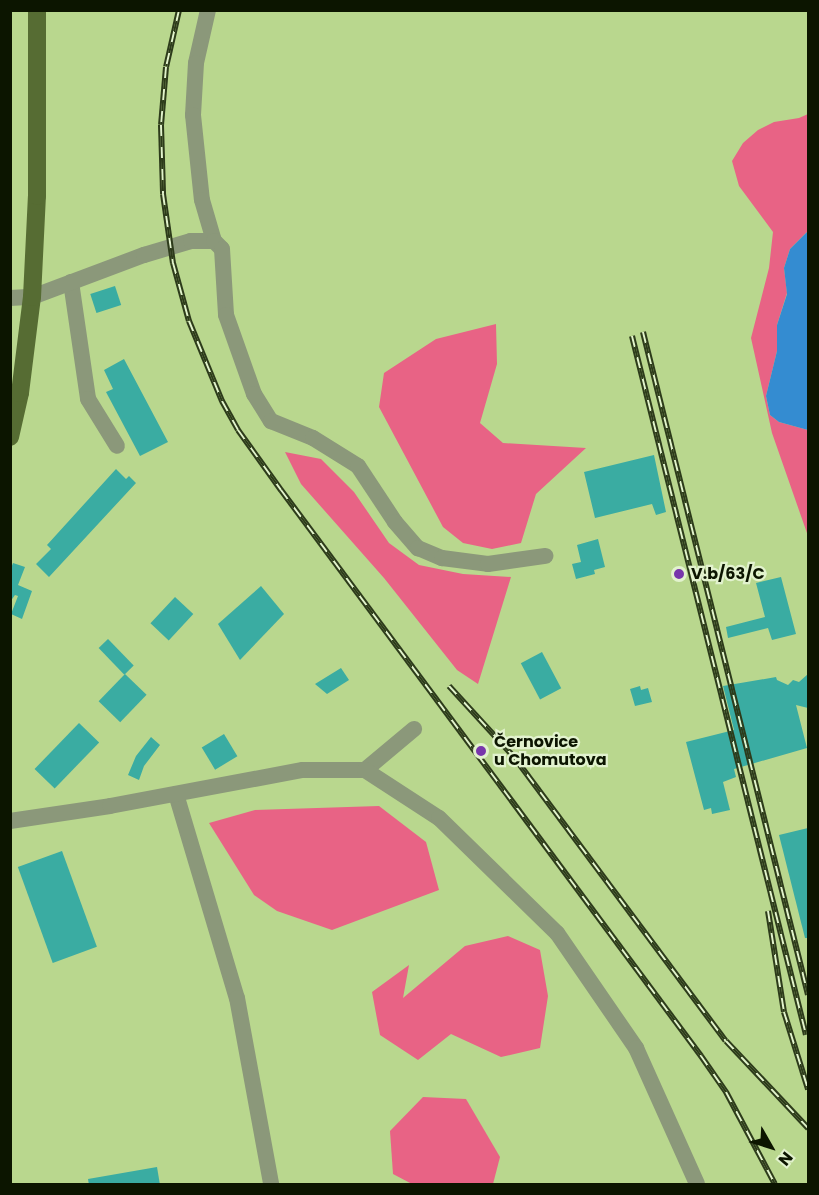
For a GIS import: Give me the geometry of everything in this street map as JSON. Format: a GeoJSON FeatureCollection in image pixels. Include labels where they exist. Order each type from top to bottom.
{"type":"FeatureCollection","features":[{"type":"Feature","properties":{"kind":"main road"},"geometry":{"type":"LineString","coordinates":[[10,437],[20,393],[32,297],[37,196],[37,10]]}},
{"type":"Feature","properties":{"kind":"street"},"geometry":{"type":"LineString","coordinates":[[208,10],[196,63],[193,115],[202,200],[214,241],[222,249],[226,315],[254,394],[271,421],[314,438],[358,466],[395,522],[418,548],[442,558],[488,564],[544,556]]}},
{"type":"Feature","properties":{"kind":"street"},"geometry":{"type":"LineString","coordinates":[[10,298],[32,297],[191,241],[214,241]]}},
{"type":"Feature","properties":{"kind":"street"},"geometry":{"type":"LineString","coordinates":[[71,282],[88,399],[117,446]]}},
{"type":"Feature","properties":{"kind":"street"},"geometry":{"type":"LineString","coordinates":[[364,770],[414,729]]}},
{"type":"Feature","properties":{"kind":"street"},"geometry":{"type":"LineString","coordinates":[[10,821],[176,794],[303,770],[364,770],[439,818],[557,933],[636,1047],[697,1185]]}},
{"type":"Feature","properties":{"kind":"street"},"geometry":{"type":"LineString","coordinates":[[176,794],[237,998],[271,1185]]}},
{"type":"Feature","properties":{"kind":"shaded area"},"geometry":{"type":"Polygon","coordinates":[[[808,114],[808,231],[790,249],[784,268],[787,293],[777,325],[777,351],[766,396],[770,415],[779,422],[808,430],[808,536],[772,433],[751,338],[769,268],[773,232],[739,186],[732,161],[743,143],[758,130],[774,122],[799,118],[808,114]]]}},
{"type":"Feature","properties":{"kind":"shaded area"},"geometry":{"type":"Polygon","coordinates":[[[496,324],[497,364],[480,423],[503,443],[586,448],[536,494],[521,543],[492,549],[463,543],[443,527],[379,407],[384,373],[436,339],[496,324]]]}},
{"type":"Feature","properties":{"kind":"shaded area"},"geometry":{"type":"Polygon","coordinates":[[[285,452],[321,459],[354,492],[389,543],[419,565],[463,574],[511,577],[478,684],[457,670],[384,578],[301,484],[285,452]]]}},
{"type":"Feature","properties":{"kind":"shaded area"},"geometry":{"type":"Polygon","coordinates":[[[379,806],[426,842],[439,890],[332,930],[277,911],[254,895],[209,823],[255,810],[379,806]]]}},
{"type":"Feature","properties":{"kind":"shaded area"},"geometry":{"type":"Polygon","coordinates":[[[508,936],[540,950],[548,996],[540,1048],[501,1057],[451,1034],[418,1060],[380,1035],[372,992],[409,965],[403,998],[465,946],[508,936]]]}},
{"type":"Feature","properties":{"kind":"shaded area"},"geometry":{"type":"Polygon","coordinates":[[[423,1097],[466,1099],[500,1157],[493,1184],[412,1184],[393,1174],[390,1131],[423,1097]]]}},
{"type":"Feature","properties":{"kind":"water"},"geometry":{"type":"Polygon","coordinates":[[[808,231],[808,430],[779,422],[770,415],[766,396],[777,351],[777,325],[787,294],[784,268],[790,249],[808,231]]]}},
{"type":"Feature","properties":{"kind":"building"},"geometry":{"type":"Polygon","coordinates":[[[115,286],[121,305],[96,313],[90,294],[115,286]]]}},
{"type":"Feature","properties":{"kind":"building"},"geometry":{"type":"Polygon","coordinates":[[[124,359],[168,442],[140,456],[106,392],[113,389],[104,370],[124,359]]]}},
{"type":"Feature","properties":{"kind":"building"},"geometry":{"type":"Polygon","coordinates":[[[654,455],[666,512],[656,515],[652,504],[595,518],[584,472],[654,455]]]}},
{"type":"Feature","properties":{"kind":"building"},"geometry":{"type":"Polygon","coordinates":[[[116,469],[126,479],[129,476],[136,483],[49,577],[36,564],[51,549],[47,545],[116,469]]]}},
{"type":"Feature","properties":{"kind":"building"},"geometry":{"type":"Polygon","coordinates":[[[598,539],[605,567],[594,570],[595,574],[576,579],[572,564],[581,562],[577,545],[598,539]]]}},
{"type":"Feature","properties":{"kind":"building"},"geometry":{"type":"Polygon","coordinates":[[[13,563],[25,567],[18,585],[32,591],[22,619],[11,614],[18,596],[15,595],[10,602],[10,571],[13,563]]]}},
{"type":"Feature","properties":{"kind":"building"},"geometry":{"type":"Polygon","coordinates":[[[781,577],[796,634],[772,640],[768,628],[728,638],[726,627],[765,617],[756,583],[781,577]]]}},
{"type":"Feature","properties":{"kind":"building"},"geometry":{"type":"Polygon","coordinates":[[[261,586],[284,614],[240,660],[218,624],[261,586]]]}},
{"type":"Feature","properties":{"kind":"building"},"geometry":{"type":"Polygon","coordinates":[[[175,597],[193,614],[169,640],[150,623],[175,597]]]}},
{"type":"Feature","properties":{"kind":"building"},"geometry":{"type":"Polygon","coordinates":[[[108,639],[134,666],[124,675],[99,648],[108,639]]]}},
{"type":"Feature","properties":{"kind":"building"},"geometry":{"type":"Polygon","coordinates":[[[542,652],[561,688],[540,699],[521,663],[542,652]]]}},
{"type":"Feature","properties":{"kind":"building"},"geometry":{"type":"Polygon","coordinates":[[[341,668],[349,680],[327,694],[315,684],[341,668]]]}},
{"type":"Feature","properties":{"kind":"building"},"geometry":{"type":"Polygon","coordinates":[[[125,674],[147,695],[120,722],[99,701],[125,674]]]}},
{"type":"Feature","properties":{"kind":"building"},"geometry":{"type":"Polygon","coordinates":[[[808,674],[808,708],[796,705],[807,748],[734,769],[736,777],[723,782],[730,810],[712,814],[711,808],[704,810],[686,742],[734,730],[723,686],[776,677],[777,680],[788,685],[793,680],[799,682],[808,674]]]}},
{"type":"Feature","properties":{"kind":"building"},"geometry":{"type":"Polygon","coordinates":[[[640,686],[641,690],[648,688],[652,702],[635,706],[630,689],[640,686]]]}},
{"type":"Feature","properties":{"kind":"building"},"geometry":{"type":"Polygon","coordinates":[[[79,723],[99,742],[55,788],[35,769],[79,723]]]}},
{"type":"Feature","properties":{"kind":"building"},"geometry":{"type":"Polygon","coordinates":[[[224,734],[237,756],[215,770],[202,747],[224,734]]]}},
{"type":"Feature","properties":{"kind":"building"},"geometry":{"type":"Polygon","coordinates":[[[151,737],[160,745],[144,766],[139,780],[128,775],[136,756],[151,737]]]}},
{"type":"Feature","properties":{"kind":"building"},"geometry":{"type":"Polygon","coordinates":[[[808,828],[808,938],[805,938],[779,835],[808,828]]]}},
{"type":"Feature","properties":{"kind":"building"},"geometry":{"type":"Polygon","coordinates":[[[62,851],[97,947],[53,963],[18,867],[62,851]]]}},
{"type":"Feature","properties":{"kind":"building"},"geometry":{"type":"Polygon","coordinates":[[[157,1167],[160,1185],[89,1185],[88,1179],[157,1167]]]}},
{"type":"Feature","properties":{"kind":"railway"},"geometry":{"type":"LineString","coordinates":[[179,10],[166,67],[161,125],[163,194],[173,263],[189,321],[222,401],[238,430],[281,490],[701,1056],[726,1092],[775,1184]]}},
{"type":"Feature","properties":{"kind":"railway"},"geometry":{"type":"LineString","coordinates":[[643,332],[808,995]]}},
{"type":"Feature","properties":{"kind":"railway"},"geometry":{"type":"LineString","coordinates":[[632,336],[806,1035]]}},
{"type":"Feature","properties":{"kind":"railway"},"geometry":{"type":"LineString","coordinates":[[449,686],[514,757],[726,1041],[808,1128]]}},
{"type":"Feature","properties":{"kind":"railway"},"geometry":{"type":"LineString","coordinates":[[768,911],[784,1012],[808,1089]]}},
{"type":"Feature","properties":{"kind":"place","name":"V.b/63/C"},"geometry":{"type":"Point","coordinates":[679,574]}},
{"type":"Feature","properties":{"kind":"place","name":"Černovice u Chomutova"},"geometry":{"type":"Point","coordinates":[481,751]}}]}
